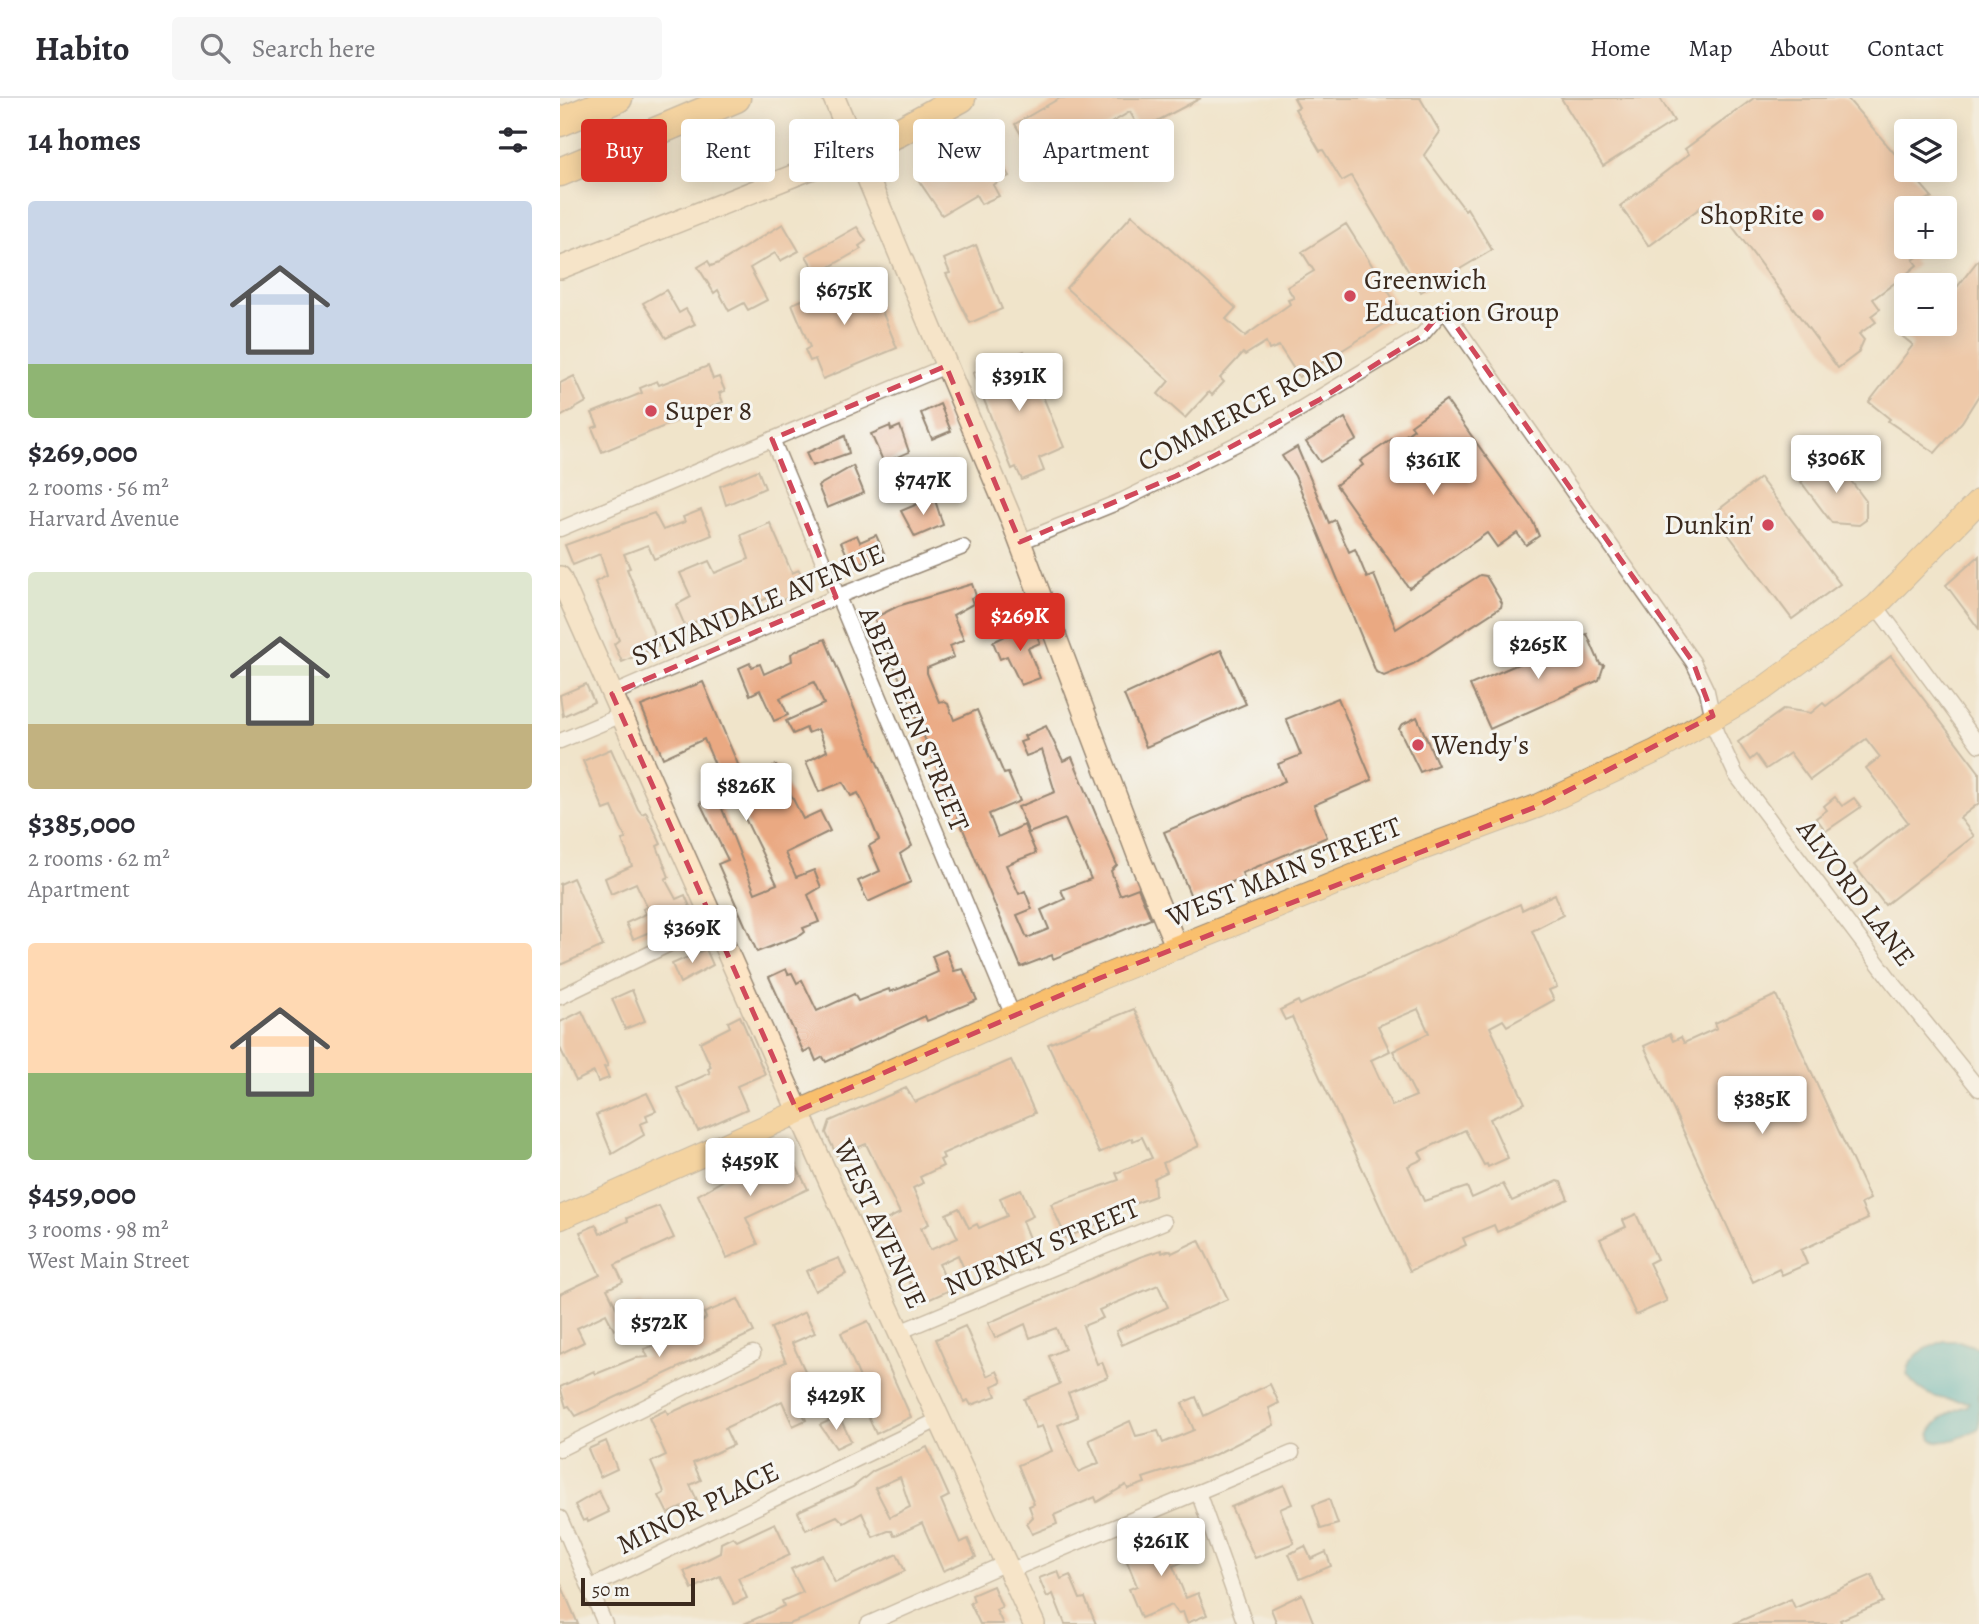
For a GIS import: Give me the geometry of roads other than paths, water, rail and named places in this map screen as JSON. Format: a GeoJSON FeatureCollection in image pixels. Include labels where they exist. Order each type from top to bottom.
{"type":"FeatureCollection","features":[{"type":"Feature","properties":{"kind":"highway"},"geometry":{"type":"LineString","coordinates":[[560,122],[618,98]]}},
{"type":"Feature","properties":{"kind":"highway"},"geometry":{"type":"LineString","coordinates":[[560,172],[736,98]]}},
{"type":"Feature","properties":{"kind":"highway"},"geometry":{"type":"LineString","coordinates":[[899,132],[961,98]]}},
{"type":"Feature","properties":{"kind":"main road"},"geometry":{"type":"LineString","coordinates":[[834,98],[843,119]]}},
{"type":"Feature","properties":{"kind":"main road"},"geometry":{"type":"LineString","coordinates":[[560,268],[789,177]]}},
{"type":"Feature","properties":{"kind":"main road"},"geometry":{"type":"LineString","coordinates":[[869,182],[1020,542],[1138,855],[1178,948]]}},
{"type":"Feature","properties":{"kind":"main road","name":"WEST MAIN STREET"},"geometry":{"type":"LineString","coordinates":[[560,1218],[1013,1016],[1425,848],[1538,806],[1656,751],[1763,689],[1876,606],[1979,500]]}},
{"type":"Feature","properties":{"kind":"main road","name":"WEST AVENUE"},"geometry":{"type":"LineString","coordinates":[[560,577],[797,1111],[1034,1624]]}},
{"type":"Feature","properties":{"kind":"street","name":"COMMERCE ROAD"},"geometry":{"type":"LineString","coordinates":[[1020,542],[1176,476],[1267,429],[1421,337],[1444,309],[1693,662],[1707,691],[1713,716]]}},
{"type":"Feature","properties":{"kind":"street"},"geometry":{"type":"LineString","coordinates":[[560,529],[946,366]]}},
{"type":"Feature","properties":{"kind":"street","name":"ABERDEEN STREET"},"geometry":{"type":"LineString","coordinates":[[772,439],[1013,1016]]}},
{"type":"Feature","properties":{"kind":"street","name":"SYLVANDALE AVENUE"},"geometry":{"type":"LineString","coordinates":[[612,694],[836,597],[962,547]]}},
{"type":"Feature","properties":{"kind":"street"},"geometry":{"type":"LineString","coordinates":[[1876,606],[1979,745]]}},
{"type":"Feature","properties":{"kind":"street"},"geometry":{"type":"LineString","coordinates":[[560,741],[622,715]]}},
{"type":"Feature","properties":{"kind":"street","name":"ALVORD LANE"},"geometry":{"type":"LineString","coordinates":[[1713,716],[1716,732],[1736,775],[1893,983],[1979,1088]]}},
{"type":"Feature","properties":{"kind":"street"},"geometry":{"type":"LineString","coordinates":[[560,997],[715,922]]}},
{"type":"Feature","properties":{"kind":"street","name":"NURNEY STREET"},"geometry":{"type":"LineString","coordinates":[[900,1332],[1164,1222]]}},
{"type":"Feature","properties":{"kind":"street"},"geometry":{"type":"LineString","coordinates":[[560,1449],[753,1353]]}},
{"type":"Feature","properties":{"kind":"street","name":"MINOR PLACE"},"geometry":{"type":"LineString","coordinates":[[591,1587],[940,1419]]}},
{"type":"Feature","properties":{"kind":"street"},"geometry":{"type":"LineString","coordinates":[[868,1624],[1292,1453]]}},
{"type":"Feature","properties":{"kind":"street"},"geometry":{"type":"LineString","coordinates":[[1198,1492],[1245,1624]]}},
{"type":"Feature","properties":{"kind":"street"},"geometry":{"type":"LineString","coordinates":[[560,1518],[606,1624]]}},
{"type":"Feature","properties":{"kind":"water"},"geometry":{"type":"Polygon","coordinates":[[[1944,1341],[1959,1341],[1979,1348],[1979,1428],[1956,1439],[1938,1441],[1932,1440],[1930,1432],[1937,1423],[1946,1415],[1967,1406],[1969,1402],[1942,1399],[1926,1393],[1907,1375],[1915,1357],[1925,1349],[1944,1341]]]}},
{"type":"Feature","properties":{"kind":"place","name":"ShopRite"},"geometry":{"type":"Point","coordinates":[1818,215]}},
{"type":"Feature","properties":{"kind":"place","name":"Greenwich Education Group"},"geometry":{"type":"Point","coordinates":[1350,296]}},
{"type":"Feature","properties":{"kind":"place","name":"Super 8"},"geometry":{"type":"Point","coordinates":[651,411]}},
{"type":"Feature","properties":{"kind":"place","name":"Dunkin'"},"geometry":{"type":"Point","coordinates":[1768,525]}},
{"type":"Feature","properties":{"kind":"place","name":"Wendy's"},"geometry":{"type":"Point","coordinates":[1418,745]}}]}
